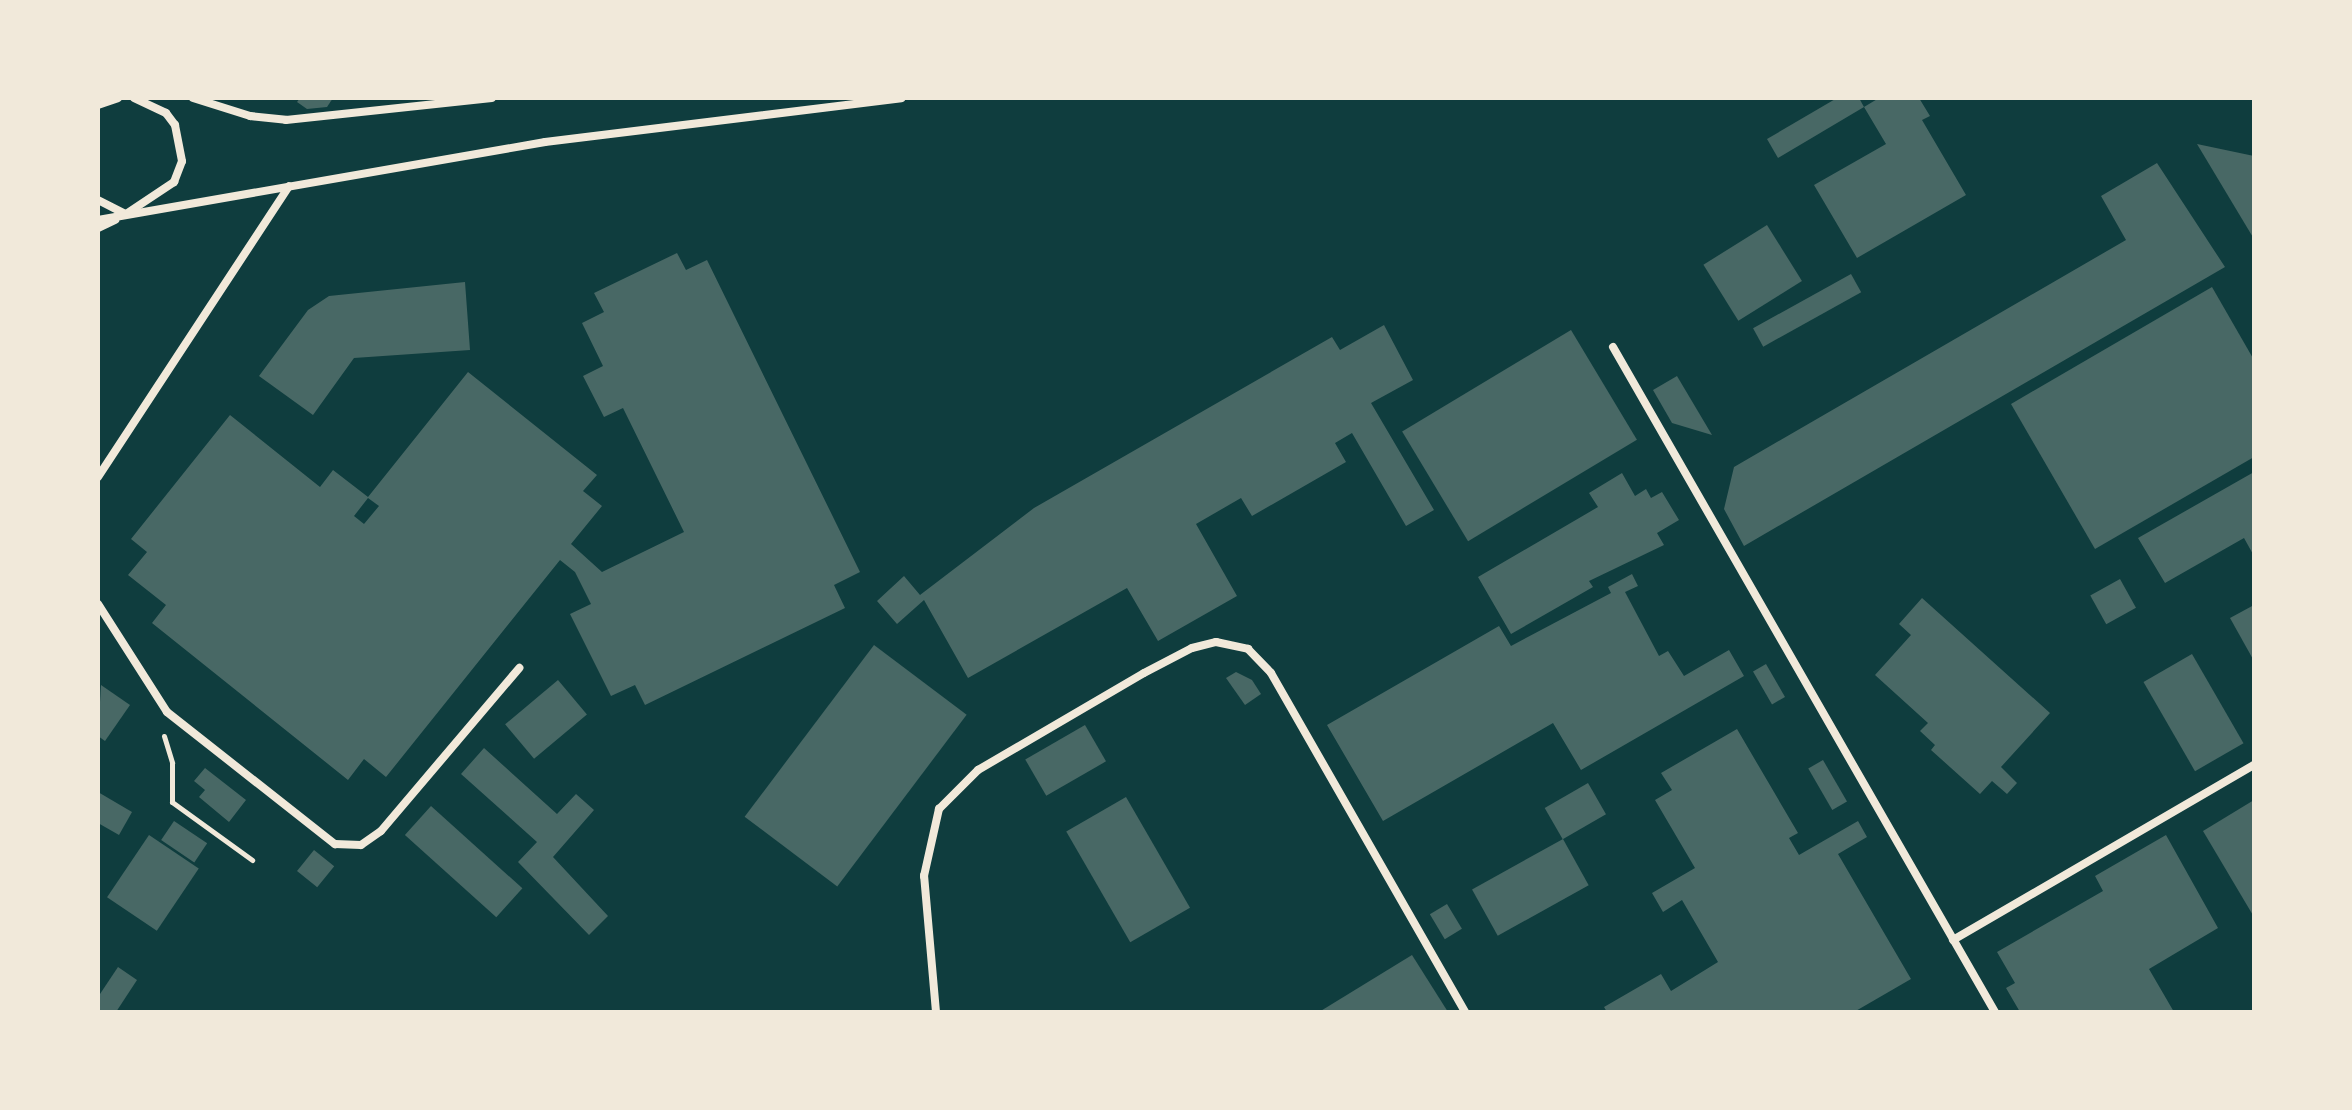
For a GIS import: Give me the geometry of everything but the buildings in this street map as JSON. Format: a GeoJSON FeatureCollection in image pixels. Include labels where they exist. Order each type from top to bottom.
{"type":"FeatureCollection","features":[{"type":"Feature","properties":{"kind":"street"},"geometry":{"type":"LineString","coordinates":[[98,105],[118,98]]}},
{"type":"Feature","properties":{"kind":"street"},"geometry":{"type":"LineString","coordinates":[[98,228],[126,214],[174,182],[182,161],[175,125],[144,98],[134,98]]}},
{"type":"Feature","properties":{"kind":"street"},"geometry":{"type":"LineString","coordinates":[[193,98],[286,120],[492,98]]}},
{"type":"Feature","properties":{"kind":"street"},"geometry":{"type":"LineString","coordinates":[[98,220],[545,142],[901,98]]}},
{"type":"Feature","properties":{"kind":"street"},"geometry":{"type":"LineString","coordinates":[[98,477],[289,185]]}},
{"type":"Feature","properties":{"kind":"street"},"geometry":{"type":"LineString","coordinates":[[98,200],[126,214]]}},
{"type":"Feature","properties":{"kind":"street"},"geometry":{"type":"LineString","coordinates":[[1613,347],[1995,1012]]}},
{"type":"Feature","properties":{"kind":"street"},"geometry":{"type":"LineString","coordinates":[[98,604],[167,712],[335,844],[361,845],[381,831],[519,668]]}},
{"type":"Feature","properties":{"kind":"street"},"geometry":{"type":"LineString","coordinates":[[936,1012],[924,876],[939,809],[978,770],[1144,673],[1192,648],[1216,642],[1248,649],[1271,673],[1465,1012]]}},
{"type":"Feature","properties":{"kind":"street"},"geometry":{"type":"LineString","coordinates":[[1953,940],[2254,765]]}},
{"type":"Feature","properties":{"kind":"path"},"geometry":{"type":"LineString","coordinates":[[157,728],[166,738],[172,763],[172,802],[252,860]]}}]}
